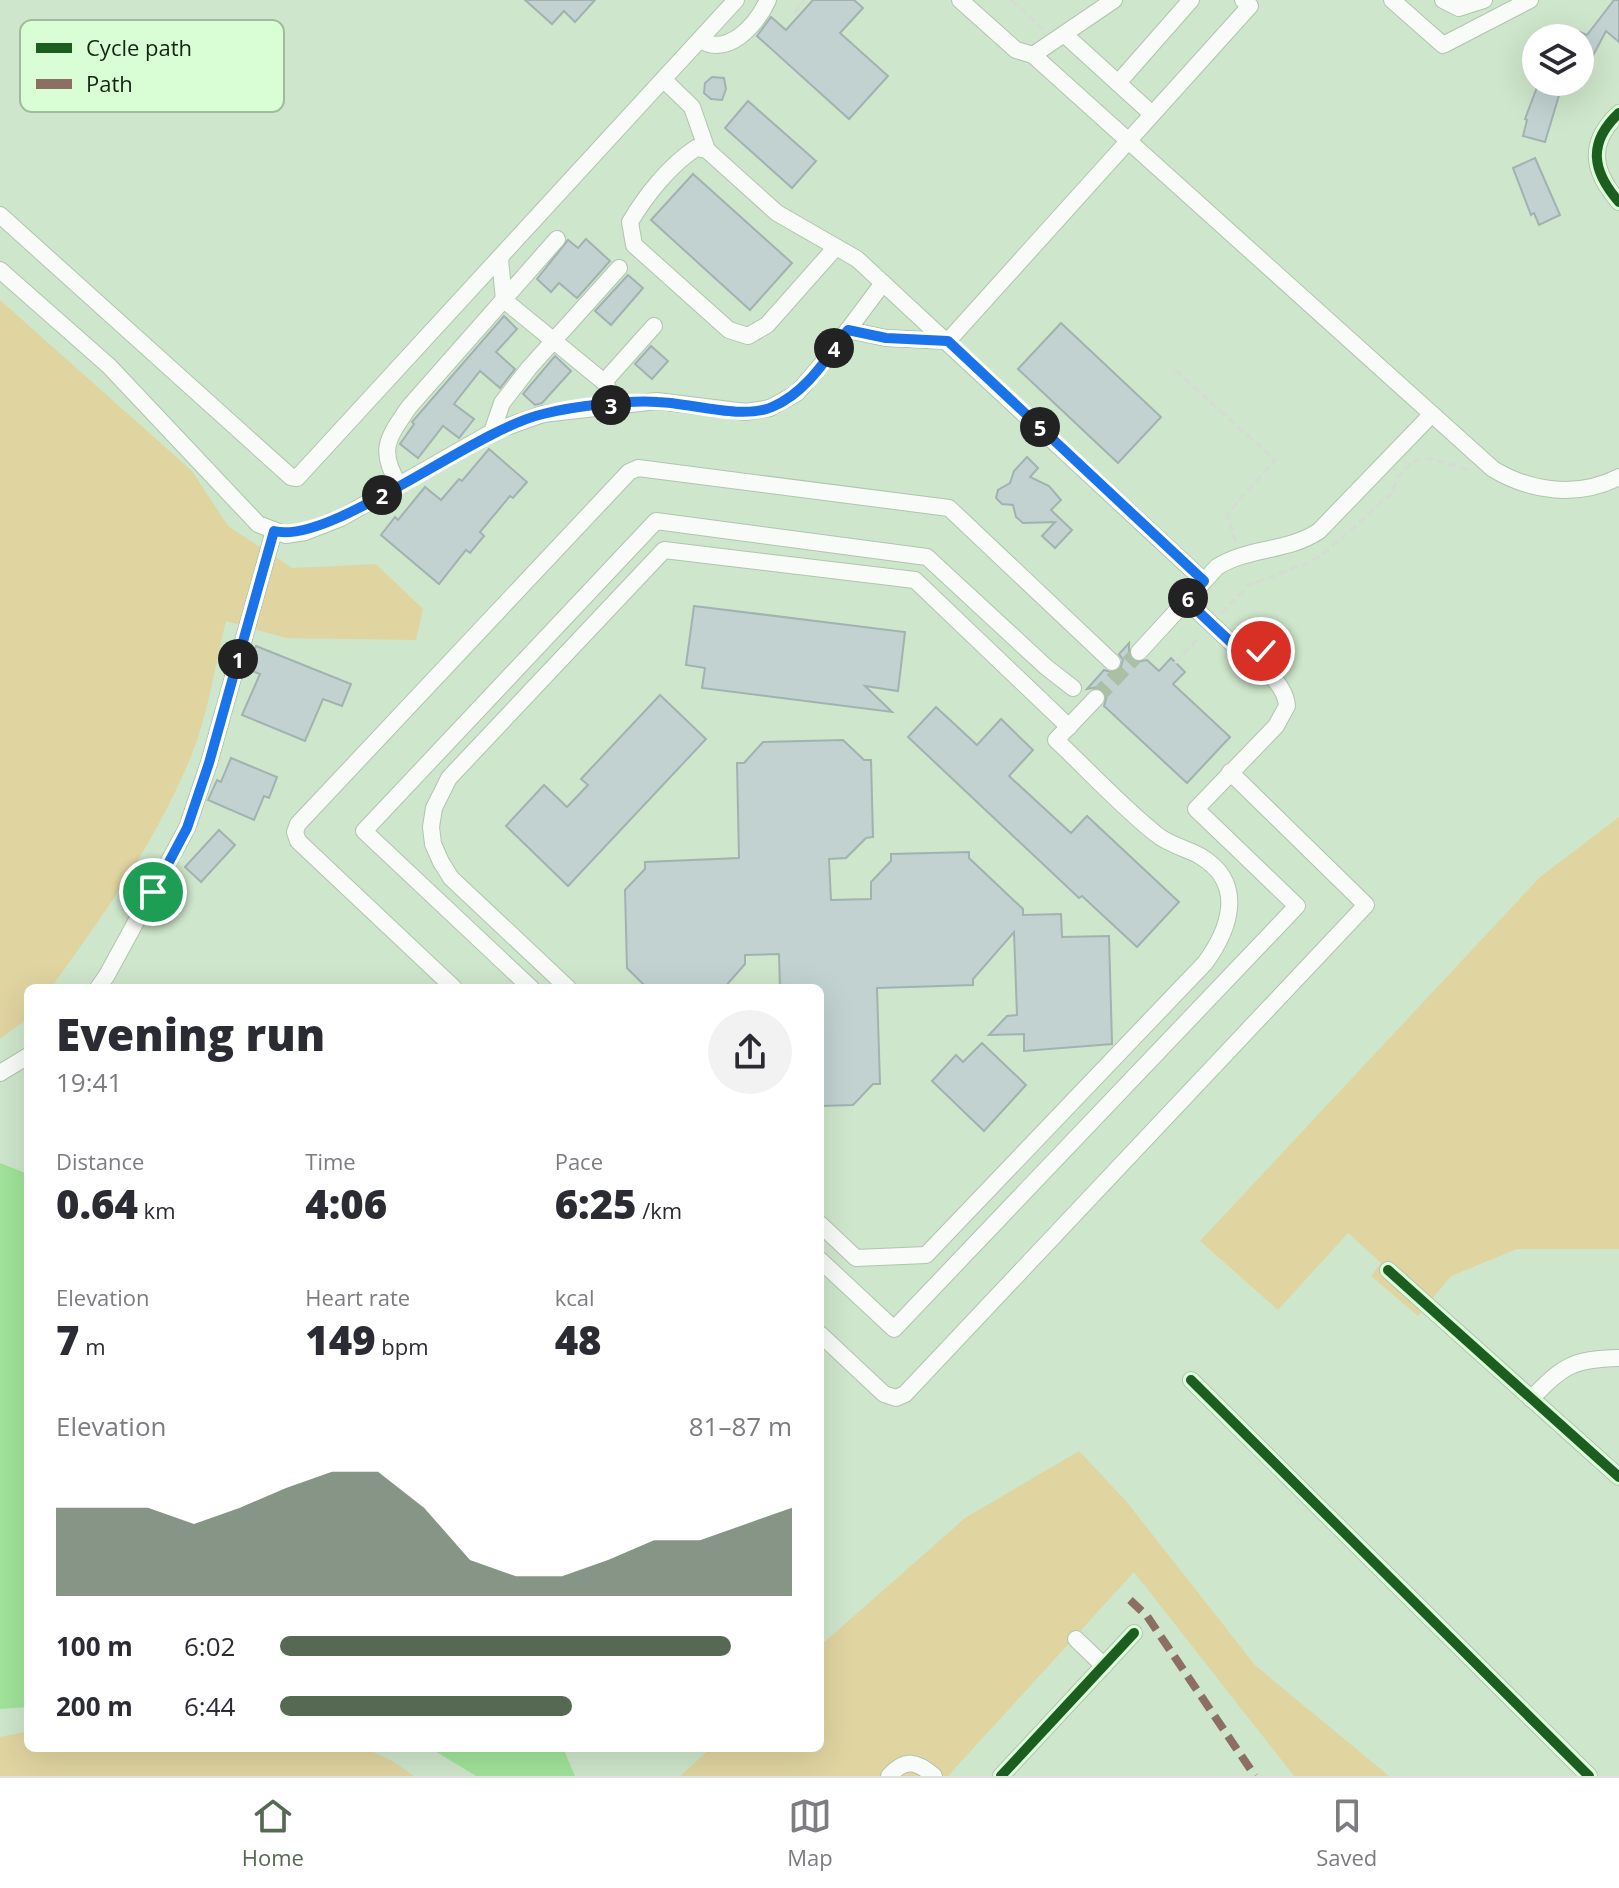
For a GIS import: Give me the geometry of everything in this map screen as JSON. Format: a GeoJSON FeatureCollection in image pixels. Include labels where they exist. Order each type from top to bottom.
{"type":"FeatureCollection","features":[{"type":"Feature","properties":{"kind":"street"},"geometry":{"type":"LineString","coordinates":[[0,215],[291,477],[297,478],[736,0]]}},
{"type":"Feature","properties":{"kind":"street"},"geometry":{"type":"LineString","coordinates":[[700,40],[716,46],[730,44],[768,0]]}},
{"type":"Feature","properties":{"kind":"street"},"geometry":{"type":"LineString","coordinates":[[960,0],[1016,50],[1033,55],[1493,469],[1520,483],[1565,490],[1598,485],[1619,477]]}},
{"type":"Feature","properties":{"kind":"street"},"geometry":{"type":"LineString","coordinates":[[1033,55],[1114,0]]}},
{"type":"Feature","properties":{"kind":"street"},"geometry":{"type":"LineString","coordinates":[[1118,83],[1191,0]]}},
{"type":"Feature","properties":{"kind":"street"},"geometry":{"type":"LineString","coordinates":[[948,341],[1250,6],[1243,0]]}},
{"type":"Feature","properties":{"kind":"street"},"geometry":{"type":"LineString","coordinates":[[1392,0],[1443,45],[1530,0]]}},
{"type":"Feature","properties":{"kind":"street"},"geometry":{"type":"LineString","coordinates":[[1443,0],[1459,8],[1484,0]]}},
{"type":"Feature","properties":{"kind":"street"},"geometry":{"type":"LineString","coordinates":[[1064,34],[1152,114]]}},
{"type":"Feature","properties":{"kind":"street"},"geometry":{"type":"LineString","coordinates":[[664,80],[692,107],[707,150],[777,213],[857,259],[1204,581]]}},
{"type":"Feature","properties":{"kind":"street"},"geometry":{"type":"LineString","coordinates":[[1619,113],[1599,139],[1596,160],[1605,185],[1619,202]]}},
{"type":"Feature","properties":{"kind":"street"},"geometry":{"type":"LineString","coordinates":[[707,150],[696,148],[685,155],[640,204],[630,222],[634,245],[729,330],[748,336],[767,325],[836,247]]}},
{"type":"Feature","properties":{"kind":"street"},"geometry":{"type":"LineString","coordinates":[[399,485],[387,465],[386,455],[394,429],[409,407],[557,239]]}},
{"type":"Feature","properties":{"kind":"street"},"geometry":{"type":"LineString","coordinates":[[500,259],[504,300],[604,382],[618,404]]}},
{"type":"Feature","properties":{"kind":"street"},"geometry":{"type":"LineString","coordinates":[[492,432],[502,403],[619,268]]}},
{"type":"Feature","properties":{"kind":"street"},"geometry":{"type":"LineString","coordinates":[[0,270],[109,366],[258,524],[286,535],[305,532],[341,518],[492,432],[543,414],[657,401],[746,412],[770,408],[797,393],[883,283]]}},
{"type":"Feature","properties":{"kind":"street"},"geometry":{"type":"LineString","coordinates":[[604,382],[654,326]]}},
{"type":"Feature","properties":{"kind":"street"},"geometry":{"type":"LineString","coordinates":[[848,330],[886,338],[948,341]]}},
{"type":"Feature","properties":{"kind":"street"},"geometry":{"type":"LineString","coordinates":[[1139,652],[1217,567],[1240,556],[1295,544],[1319,531],[1431,415]]}},
{"type":"Feature","properties":{"kind":"street"},"geometry":{"type":"LineString","coordinates":[[450,984],[298,841],[295,832],[298,824],[629,472],[638,468],[949,508],[1112,662]]}},
{"type":"Feature","properties":{"kind":"street"},"geometry":{"type":"LineString","coordinates":[[527,984],[364,831],[656,521],[927,557],[1046,667],[1073,688]]}},
{"type":"Feature","properties":{"kind":"street"},"geometry":{"type":"LineString","coordinates":[[101,984],[187,828],[209,763],[274,531]]}},
{"type":"Feature","properties":{"kind":"street"},"geometry":{"type":"LineString","coordinates":[[564,984],[451,878],[433,844],[431,827],[434,808],[449,778],[664,550],[915,580],[1069,727]]}},
{"type":"Feature","properties":{"kind":"street"},"geometry":{"type":"LineString","coordinates":[[1186,600],[1247,654],[1255,654],[1277,634]]}},
{"type":"Feature","properties":{"kind":"street"},"geometry":{"type":"LineString","coordinates":[[824,1264],[894,1329],[1297,906],[1196,809],[1276,726],[1287,706],[1282,688],[1255,654]]}},
{"type":"Feature","properties":{"kind":"street"},"geometry":{"type":"LineString","coordinates":[[824,1228],[856,1258],[926,1255],[1205,963],[1225,932],[1230,900],[1219,872],[1197,855],[1156,834],[1056,740],[1096,698]]}},
{"type":"Feature","properties":{"kind":"street"},"geometry":{"type":"LineString","coordinates":[[824,1338],[884,1394],[896,1398],[905,1394],[1366,905],[1230,772]]}},
{"type":"Feature","properties":{"kind":"street"},"geometry":{"type":"LineString","coordinates":[[0,1073],[24,1058]]}},
{"type":"Feature","properties":{"kind":"street"},"geometry":{"type":"LineString","coordinates":[[1388,1270],[1619,1477]]}},
{"type":"Feature","properties":{"kind":"street"},"geometry":{"type":"LineString","coordinates":[[1531,1399],[1555,1374],[1571,1364],[1589,1359],[1619,1358]]}},
{"type":"Feature","properties":{"kind":"street"},"geometry":{"type":"LineString","coordinates":[[1191,1380],[1589,1776]]}},
{"type":"Feature","properties":{"kind":"street"},"geometry":{"type":"LineString","coordinates":[[1001,1776],[1134,1633]]}},
{"type":"Feature","properties":{"kind":"street"},"geometry":{"type":"LineString","coordinates":[[1076,1639],[1104,1666]]}},
{"type":"Feature","properties":{"kind":"street"},"geometry":{"type":"LineString","coordinates":[[889,1776],[907,1762],[918,1764],[934,1776]]}},
{"type":"Feature","properties":{"kind":"path"},"geometry":{"type":"LineString","coordinates":[[794,13],[805,0]]}},
{"type":"Feature","properties":{"kind":"path"},"geometry":{"type":"LineString","coordinates":[[1175,370],[1275,460],[1227,514],[1240,556]]}},
{"type":"Feature","properties":{"kind":"path"},"geometry":{"type":"LineString","coordinates":[[1175,663],[1248,585],[1309,563],[1326,552],[1392,493],[1395,480],[1412,462],[1433,459],[1480,477]]}},
{"type":"Feature","properties":{"kind":"shaded area"},"geometry":{"type":"Polygon","coordinates":[[[0,300],[192,471],[228,526],[292,568],[376,564],[423,609],[416,640],[286,638],[226,621],[200,732],[166,810],[112,901],[54,984],[24,984],[24,1021],[0,1039],[0,300]]]}},
{"type":"Feature","properties":{"kind":"shaded area"},"geometry":{"type":"Polygon","coordinates":[[[1619,817],[1619,1249],[1517,1249],[1451,1276],[1418,1316],[1371,1276],[1381,1263],[1348,1233],[1278,1310],[1200,1241],[1540,877],[1619,817]]]}},
{"type":"Feature","properties":{"kind":"shaded area"},"geometry":{"type":"Polygon","coordinates":[[[0,1163],[24,1172],[24,1707],[0,1709],[0,1163]]]}},
{"type":"Feature","properties":{"kind":"shaded area"},"geometry":{"type":"Polygon","coordinates":[[[1079,1451],[1126,1501],[1255,1665],[1389,1776],[1294,1776],[1134,1572],[948,1776],[680,1776],[707,1752],[824,1752],[824,1642],[965,1518],[1079,1451]]]}},
{"type":"Feature","properties":{"kind":"shaded area"},"geometry":{"type":"Polygon","coordinates":[[[24,1732],[24,1752],[373,1752],[414,1776],[0,1776],[0,1737],[24,1732]]]}},
{"type":"Feature","properties":{"kind":"shaded area"},"geometry":{"type":"Polygon","coordinates":[[[437,1752],[565,1752],[575,1776],[476,1776],[437,1752]]]}},
{"type":"Feature","properties":{"kind":"building"},"geometry":{"type":"Polygon","coordinates":[[[525,0],[595,0],[575,22],[564,11],[552,24],[525,0]]]}},
{"type":"Feature","properties":{"kind":"building"},"geometry":{"type":"Polygon","coordinates":[[[813,0],[854,0],[863,8],[840,33],[888,76],[849,119],[757,36],[771,17],[786,30],[813,0]]]}},
{"type":"Feature","properties":{"kind":"building"},"geometry":{"type":"Polygon","coordinates":[[[1614,0],[1619,0],[1619,42],[1606,31],[1594,54],[1594,26],[1614,0]]]}},
{"type":"Feature","properties":{"kind":"building"},"geometry":{"type":"Polygon","coordinates":[[[712,77],[724,78],[726,89],[722,100],[711,99],[704,93],[705,83],[712,77]]]}},
{"type":"Feature","properties":{"kind":"building"},"geometry":{"type":"Polygon","coordinates":[[[1534,96],[1559,96],[1545,142],[1523,136],[1525,119],[1534,96]]]}},
{"type":"Feature","properties":{"kind":"building"},"geometry":{"type":"Polygon","coordinates":[[[748,101],[816,161],[792,188],[725,128],[748,101]]]}},
{"type":"Feature","properties":{"kind":"building"},"geometry":{"type":"Polygon","coordinates":[[[1535,158],[1560,215],[1539,225],[1534,213],[1531,215],[1513,168],[1535,158]]]}},
{"type":"Feature","properties":{"kind":"building"},"geometry":{"type":"Polygon","coordinates":[[[693,174],[792,263],[750,310],[651,220],[693,174]]]}},
{"type":"Feature","properties":{"kind":"building"},"geometry":{"type":"Polygon","coordinates":[[[586,239],[610,261],[577,298],[559,283],[551,292],[537,279],[568,240],[578,248],[586,239]]]}},
{"type":"Feature","properties":{"kind":"building"},"geometry":{"type":"Polygon","coordinates":[[[628,275],[643,288],[611,325],[595,311],[628,275]]]}},
{"type":"Feature","properties":{"kind":"building"},"geometry":{"type":"Polygon","coordinates":[[[504,316],[517,329],[496,352],[515,369],[500,388],[480,371],[454,404],[474,419],[459,438],[443,426],[418,458],[400,444],[414,424],[412,422],[504,316]]]}},
{"type":"Feature","properties":{"kind":"building"},"geometry":{"type":"Polygon","coordinates":[[[1061,323],[1161,417],[1118,463],[1018,369],[1061,323]]]}},
{"type":"Feature","properties":{"kind":"building"},"geometry":{"type":"Polygon","coordinates":[[[651,346],[668,361],[652,379],[635,364],[651,346]]]}},
{"type":"Feature","properties":{"kind":"building"},"geometry":{"type":"Polygon","coordinates":[[[555,356],[571,371],[542,403],[535,405],[523,394],[555,356]]]}},
{"type":"Feature","properties":{"kind":"building"},"geometry":{"type":"Polygon","coordinates":[[[489,449],[527,482],[513,498],[510,496],[480,532],[484,536],[470,553],[466,550],[439,584],[381,535],[425,487],[441,500],[489,449]]]}},
{"type":"Feature","properties":{"kind":"building"},"geometry":{"type":"Polygon","coordinates":[[[1027,457],[1038,468],[1030,477],[1049,486],[1061,500],[1051,510],[1072,530],[1055,548],[1042,536],[1055,522],[1023,523],[1016,517],[1013,505],[1002,504],[996,498],[998,490],[1010,483],[1014,471],[1027,457]]]}},
{"type":"Feature","properties":{"kind":"building"},"geometry":{"type":"Polygon","coordinates":[[[694,606],[905,632],[898,691],[865,686],[892,712],[702,688],[705,668],[686,665],[694,606]]]}},
{"type":"Feature","properties":{"kind":"building"},"geometry":{"type":"Polygon","coordinates":[[[1129,643],[1129,656],[1136,662],[1147,660],[1159,671],[1171,658],[1185,672],[1173,684],[1230,737],[1187,783],[1104,706],[1107,696],[1103,690],[1098,687],[1087,689],[1104,670],[1114,673],[1120,669],[1123,660],[1119,654],[1129,643]]]}},
{"type":"Feature","properties":{"kind":"building"},"geometry":{"type":"Polygon","coordinates":[[[256,646],[351,684],[342,706],[323,699],[305,741],[242,715],[260,674],[247,669],[256,646]]]}},
{"type":"Feature","properties":{"kind":"building"},"geometry":{"type":"Polygon","coordinates":[[[660,695],[706,739],[568,886],[506,826],[544,785],[567,807],[588,785],[581,779],[660,695]]]}},
{"type":"Feature","properties":{"kind":"building"},"geometry":{"type":"Polygon","coordinates":[[[936,707],[977,745],[1001,719],[1033,750],[1009,776],[1071,833],[1087,816],[1179,902],[1137,947],[1082,896],[1079,898],[908,737],[936,707]]]}},
{"type":"Feature","properties":{"kind":"building"},"geometry":{"type":"Polygon","coordinates":[[[843,740],[864,760],[871,760],[873,837],[866,838],[846,858],[829,859],[831,900],[871,899],[871,882],[891,861],[891,854],[969,852],[969,858],[1023,909],[1023,915],[1061,914],[1062,937],[1109,936],[1112,1044],[1024,1051],[1024,1034],[989,1035],[1007,1016],[1017,1015],[1014,932],[973,979],[973,985],[877,988],[880,1084],[873,1084],[853,1105],[824,1106],[824,984],[780,984],[779,954],[745,955],[745,964],[728,984],[643,984],[627,968],[625,890],[645,869],[645,862],[739,858],[737,763],[744,763],[763,742],[843,740]]]}},
{"type":"Feature","properties":{"kind":"building"},"geometry":{"type":"Polygon","coordinates":[[[231,758],[277,777],[269,798],[264,796],[254,820],[208,800],[217,780],[221,782],[231,758]]]}},
{"type":"Feature","properties":{"kind":"building"},"geometry":{"type":"Polygon","coordinates":[[[219,830],[235,845],[201,882],[185,867],[219,830]]]}},
{"type":"Feature","properties":{"kind":"building"},"geometry":{"type":"Polygon","coordinates":[[[982,1043],[1026,1085],[984,1131],[932,1081],[956,1055],[963,1062],[982,1043]]]}},
{"type":"Feature","properties":{"kind":"tunnel"},"geometry":{"type":"LineString","coordinates":[[1096,698],[1139,652]]}},
{"type":"Feature","properties":{"kind":"marked path"},"geometry":{"type":"LineString","coordinates":[[1130,1600],[1147,1616],[1255,1776]]}},
{"type":"Feature","properties":{"kind":"cycle path"},"geometry":{"type":"LineString","coordinates":[[1619,113],[1602,135],[1597,157],[1603,179],[1619,202]]}},
{"type":"Feature","properties":{"kind":"cycle path"},"geometry":{"type":"LineString","coordinates":[[1388,1270],[1619,1477]]}},
{"type":"Feature","properties":{"kind":"cycle path"},"geometry":{"type":"LineString","coordinates":[[1191,1380],[1589,1776]]}},
{"type":"Feature","properties":{"kind":"cycle path"},"geometry":{"type":"LineString","coordinates":[[1001,1776],[1134,1633]]}},
{"type":"Feature","properties":{"kind":"route"},"geometry":{"type":"LineString","coordinates":[[153,892],[187,828],[209,763],[274,531],[286,535],[305,532],[341,518],[492,432],[543,414],[657,401],[746,412],[770,408],[797,393],[848,330],[886,338],[948,341],[1204,581],[1186,600],[1238,649],[1247,654],[1261,651]]}}]}
